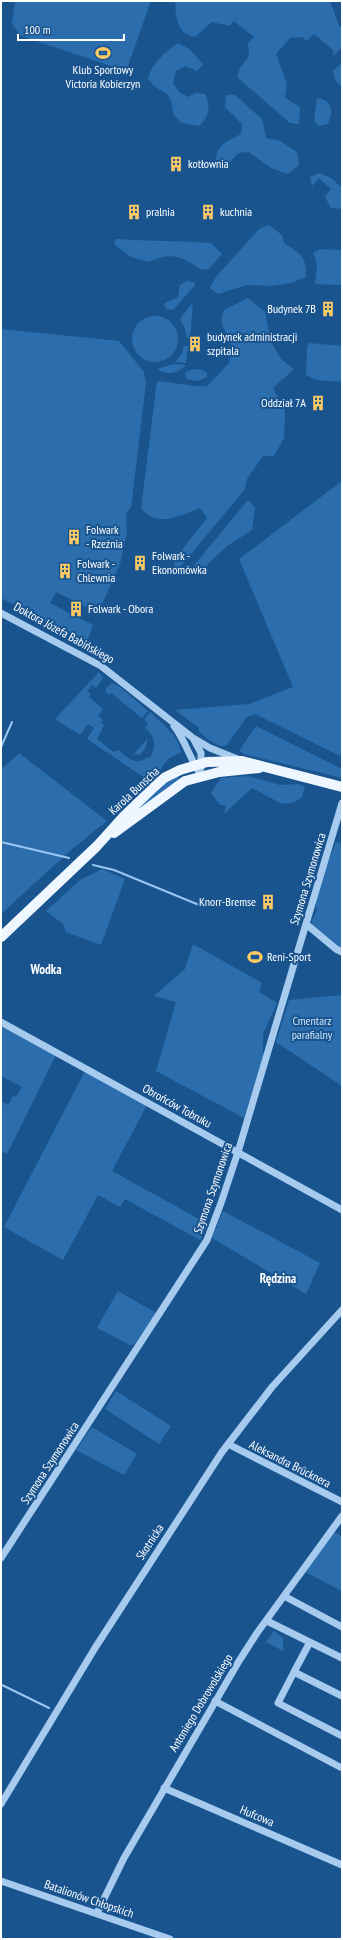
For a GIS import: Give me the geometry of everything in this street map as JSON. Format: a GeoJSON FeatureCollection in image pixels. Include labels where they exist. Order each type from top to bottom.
{"type":"FeatureCollection","features":[{"type":"Feature","properties":{"kind":"main road","name":"Karola Bunscha"},"geometry":{"type":"LineString","coordinates":[[1,937],[97,846],[124,816],[164,778],[197,764],[227,760],[242,761]]}},
{"type":"Feature","properties":{"kind":"main road","name":"Doktora Józefa Babińskiego"},"geometry":{"type":"LineString","coordinates":[[242,761],[342,787]]}},
{"type":"Feature","properties":{"kind":"main road","name":"Doktora Józefa Babińskiego"},"geometry":{"type":"LineString","coordinates":[[201,775],[241,769],[265,768]]}},
{"type":"Feature","properties":{"kind":"main road","name":"Karola Bunscha"},"geometry":{"type":"LineString","coordinates":[[97,846],[174,788],[201,775]]}},
{"type":"Feature","properties":{"kind":"street","name":"Doktora Józefa Babińskiego"},"geometry":{"type":"LineString","coordinates":[[1,613],[101,666],[193,738],[210,748],[242,761]]}},
{"type":"Feature","properties":{"kind":"street","name":"Doktora Józefa Babińskiego"},"geometry":{"type":"LineString","coordinates":[[170,721],[186,743],[201,775]]}},
{"type":"Feature","properties":{"kind":"street","name":"Doktora Józefa Babińskiego"},"geometry":{"type":"LineString","coordinates":[[193,738],[199,748],[197,764]]}},
{"type":"Feature","properties":{"kind":"street","name":"Szymona Szymonowica"},"geometry":{"type":"LineString","coordinates":[[1,1558],[204,1245],[221,1203],[238,1152],[342,803]]}},
{"type":"Feature","properties":{"kind":"street"},"geometry":{"type":"LineString","coordinates":[[306,924],[336,949],[342,952]]}},
{"type":"Feature","properties":{"kind":"street","name":"Obrońców Tobruku"},"geometry":{"type":"LineString","coordinates":[[1,1022],[342,1210]]}},
{"type":"Feature","properties":{"kind":"street","name":"Skotnicka"},"geometry":{"type":"LineString","coordinates":[[1,1804],[95,1648],[228,1444],[285,1371],[342,1310]]}},
{"type":"Feature","properties":{"kind":"street","name":"Aleksandra Brücknera"},"geometry":{"type":"LineString","coordinates":[[228,1444],[342,1502]]}},
{"type":"Feature","properties":{"kind":"street","name":"Antoniego Dobrowolskiego"},"geometry":{"type":"LineString","coordinates":[[97,1913],[124,1858],[215,1701],[243,1656],[284,1596],[342,1516]]}},
{"type":"Feature","properties":{"kind":"street"},"geometry":{"type":"LineString","coordinates":[[284,1596],[342,1627]]}},
{"type":"Feature","properties":{"kind":"street"},"geometry":{"type":"LineString","coordinates":[[267,1621],[342,1658]]}},
{"type":"Feature","properties":{"kind":"street"},"geometry":{"type":"LineString","coordinates":[[310,1642],[278,1703],[342,1736]]}},
{"type":"Feature","properties":{"kind":"street"},"geometry":{"type":"LineString","coordinates":[[294,1672],[342,1696]]}},
{"type":"Feature","properties":{"kind":"street"},"geometry":{"type":"LineString","coordinates":[[215,1701],[340,1767]]}},
{"type":"Feature","properties":{"kind":"street","name":"Hufcowa"},"geometry":{"type":"LineString","coordinates":[[164,1788],[342,1865]]}},
{"type":"Feature","properties":{"kind":"street","name":"Batalionów Chłopskich"},"geometry":{"type":"LineString","coordinates":[[1,1881],[170,1939]]}},
{"type":"Feature","properties":{"kind":"green space","name":"Klub Sportowy Victoria Kobierzyn"},"geometry":{"type":"Polygon","coordinates":[[[15,1],[151,1],[126,71],[21,36],[12,24],[15,1]]]}},
{"type":"Feature","properties":{"kind":"green space"},"geometry":{"type":"Polygon","coordinates":[[[175,1],[330,1],[339,26],[342,28],[342,47],[332,57],[334,51],[314,34],[307,41],[302,37],[290,38],[276,54],[287,84],[285,98],[300,107],[299,124],[290,123],[237,77],[240,68],[249,56],[248,43],[254,37],[234,21],[229,26],[212,22],[195,37],[189,35],[184,32],[178,24],[175,1]]]}},
{"type":"Feature","properties":{"kind":"green space"},"geometry":{"type":"Polygon","coordinates":[[[178,43],[189,49],[203,64],[197,71],[185,66],[176,71],[173,83],[179,92],[188,97],[196,93],[205,94],[208,103],[208,112],[205,119],[199,126],[182,123],[173,114],[172,105],[167,95],[152,84],[148,78],[153,67],[160,58],[178,43]]]}},
{"type":"Feature","properties":{"kind":"green space"},"geometry":{"type":"Polygon","coordinates":[[[342,63],[342,86],[336,82],[333,71],[342,63]]]}},
{"type":"Feature","properties":{"kind":"green space"},"geometry":{"type":"Polygon","coordinates":[[[226,95],[235,95],[262,119],[266,138],[280,141],[297,152],[299,165],[288,174],[271,168],[249,152],[238,153],[226,167],[216,166],[217,153],[219,149],[225,143],[241,134],[242,124],[225,107],[226,95]]]}},
{"type":"Feature","properties":{"kind":"green space"},"geometry":{"type":"Polygon","coordinates":[[[317,98],[326,101],[329,104],[331,115],[328,124],[319,126],[314,121],[317,98]]]}},
{"type":"Feature","properties":{"kind":"green space"},"geometry":{"type":"Polygon","coordinates":[[[320,173],[331,178],[342,188],[342,209],[331,208],[325,197],[331,189],[319,178],[312,186],[310,177],[320,173]]]}},
{"type":"Feature","properties":{"kind":"green space"},"geometry":{"type":"Polygon","coordinates":[[[269,225],[282,235],[284,243],[295,250],[304,259],[306,277],[291,283],[271,286],[247,285],[218,294],[210,288],[215,278],[259,229],[269,225]]]}},
{"type":"Feature","properties":{"kind":"green space"},"geometry":{"type":"Polygon","coordinates":[[[116,239],[211,243],[222,254],[209,269],[202,270],[177,257],[164,257],[149,262],[131,257],[114,244],[116,239]]]}},
{"type":"Feature","properties":{"kind":"green space"},"geometry":{"type":"Polygon","coordinates":[[[320,249],[342,250],[342,285],[315,284],[317,264],[313,253],[320,249]]]}},
{"type":"Feature","properties":{"kind":"green space"},"geometry":{"type":"Polygon","coordinates":[[[187,281],[194,282],[195,285],[173,310],[167,309],[164,306],[165,303],[178,297],[180,285],[187,281]]]}},
{"type":"Feature","properties":{"kind":"green space"},"geometry":{"type":"Polygon","coordinates":[[[248,298],[265,312],[271,342],[281,359],[294,369],[273,388],[285,411],[284,438],[274,456],[263,456],[247,479],[245,489],[176,572],[174,560],[207,518],[200,508],[177,517],[161,519],[154,518],[141,508],[157,381],[194,386],[207,386],[229,363],[231,345],[221,322],[224,310],[248,298]]]}},
{"type":"Feature","properties":{"kind":"green space"},"geometry":{"type":"Polygon","coordinates":[[[193,302],[190,339],[187,338],[185,329],[180,319],[193,302]]]}},
{"type":"Feature","properties":{"kind":"green space"},"geometry":{"type":"Polygon","coordinates":[[[155,316],[168,320],[174,326],[178,339],[174,352],[168,358],[155,362],[142,358],[136,352],[132,339],[136,326],[142,320],[155,316]]]}},
{"type":"Feature","properties":{"kind":"green space"},"geometry":{"type":"Polygon","coordinates":[[[1,329],[119,341],[144,372],[146,383],[131,507],[126,514],[127,532],[120,564],[98,613],[56,592],[50,603],[93,625],[87,642],[1,598],[1,329]]]}},
{"type":"Feature","properties":{"kind":"green space"},"geometry":{"type":"Polygon","coordinates":[[[309,343],[342,346],[342,382],[316,380],[306,375],[307,348],[309,343]]]}},
{"type":"Feature","properties":{"kind":"green space"},"geometry":{"type":"Polygon","coordinates":[[[184,346],[188,346],[186,363],[175,362],[181,355],[184,346]]]}},
{"type":"Feature","properties":{"kind":"green space"},"geometry":{"type":"Polygon","coordinates":[[[173,364],[186,365],[173,373],[157,369],[173,364]]]}},
{"type":"Feature","properties":{"kind":"green space"},"geometry":{"type":"Polygon","coordinates":[[[193,369],[202,370],[207,373],[207,377],[198,381],[186,379],[185,373],[193,369]]]}},
{"type":"Feature","properties":{"kind":"green space"},"geometry":{"type":"Polygon","coordinates":[[[342,481],[342,757],[255,714],[247,717],[226,746],[215,744],[199,732],[199,728],[175,710],[249,704],[293,687],[239,559],[342,481]]]}},
{"type":"Feature","properties":{"kind":"green space"},"geometry":{"type":"Polygon","coordinates":[[[248,500],[255,508],[252,530],[227,546],[204,568],[191,576],[191,569],[248,500]]]}},
{"type":"Feature","properties":{"kind":"green space"},"geometry":{"type":"Polygon","coordinates":[[[99,672],[103,678],[96,688],[92,685],[87,691],[91,694],[89,697],[103,709],[98,716],[103,720],[101,722],[104,725],[97,739],[113,752],[118,750],[132,760],[139,761],[147,757],[150,758],[154,742],[149,731],[145,728],[148,723],[144,720],[150,712],[165,725],[180,746],[181,752],[169,758],[151,782],[87,739],[94,728],[88,724],[80,735],[55,719],[99,672]]]}},
{"type":"Feature","properties":{"kind":"green space"},"geometry":{"type":"Polygon","coordinates":[[[112,683],[119,686],[148,711],[142,718],[111,693],[108,695],[106,688],[112,683]]]}},
{"type":"Feature","properties":{"kind":"green space"},"geometry":{"type":"Polygon","coordinates":[[[256,726],[342,769],[342,778],[244,754],[239,751],[256,726]]]}},
{"type":"Feature","properties":{"kind":"green space"},"geometry":{"type":"Polygon","coordinates":[[[147,739],[146,745],[142,752],[139,755],[134,754],[147,739]]]}},
{"type":"Feature","properties":{"kind":"green space"},"geometry":{"type":"Polygon","coordinates":[[[19,753],[107,821],[71,850],[1,914],[1,766],[3,768],[19,753]]]}},
{"type":"Feature","properties":{"kind":"green space"},"geometry":{"type":"Polygon","coordinates":[[[178,775],[180,780],[128,819],[127,817],[167,781],[178,775]]]}},
{"type":"Feature","properties":{"kind":"green space"},"geometry":{"type":"Polygon","coordinates":[[[248,776],[280,785],[298,784],[305,787],[302,797],[295,802],[282,804],[252,788],[224,814],[226,805],[220,805],[211,793],[221,778],[248,776]]]}},
{"type":"Feature","properties":{"kind":"green space"},"geometry":{"type":"Polygon","coordinates":[[[336,842],[342,844],[342,950],[322,935],[311,923],[317,910],[316,904],[319,886],[336,842]]]}},
{"type":"Feature","properties":{"kind":"green space"},"geometry":{"type":"Polygon","coordinates":[[[102,869],[125,879],[101,945],[66,932],[63,924],[46,911],[80,880],[102,869]]]}},
{"type":"Feature","properties":{"kind":"green space"},"geometry":{"type":"Polygon","coordinates":[[[193,944],[262,983],[259,992],[277,1003],[263,1034],[263,1056],[244,1118],[156,1071],[176,1002],[154,996],[185,969],[193,944]]]}},
{"type":"Feature","properties":{"kind":"green space","name":"Cmentarz parafialny"},"geometry":{"type":"Polygon","coordinates":[[[342,995],[342,1086],[276,1042],[289,1000],[342,995]]]}},
{"type":"Feature","properties":{"kind":"green space"},"geometry":{"type":"Polygon","coordinates":[[[1,1024],[56,1055],[7,1154],[1,1151],[1,1101],[8,1105],[13,1096],[16,1097],[22,1087],[1,1076],[1,1024]]]}},
{"type":"Feature","properties":{"kind":"green space"},"geometry":{"type":"Polygon","coordinates":[[[85,1071],[147,1105],[112,1171],[208,1224],[200,1240],[125,1199],[120,1207],[98,1195],[63,1260],[4,1227],[85,1071]]]}},
{"type":"Feature","properties":{"kind":"green space"},"geometry":{"type":"Polygon","coordinates":[[[223,1211],[320,1263],[306,1294],[212,1238],[223,1211]]]}},
{"type":"Feature","properties":{"kind":"green space"},"geometry":{"type":"Polygon","coordinates":[[[118,1291],[156,1313],[135,1344],[130,1345],[97,1328],[118,1291]]]}},
{"type":"Feature","properties":{"kind":"green space"},"geometry":{"type":"Polygon","coordinates":[[[116,1391],[171,1426],[159,1444],[105,1409],[116,1391]]]}},
{"type":"Feature","properties":{"kind":"green space"},"geometry":{"type":"Polygon","coordinates":[[[92,1427],[137,1454],[124,1475],[76,1450],[92,1427]]]}},
{"type":"Feature","properties":{"kind":"green space"},"geometry":{"type":"Polygon","coordinates":[[[334,1532],[342,1536],[342,1591],[305,1572],[334,1532]]]}},
{"type":"Feature","properties":{"kind":"green space"},"geometry":{"type":"Polygon","coordinates":[[[274,1631],[283,1638],[283,1651],[266,1642],[274,1631]]]}},
{"type":"Feature","properties":{"kind":"waterway"},"geometry":{"type":"LineString","coordinates":[[1,747],[12,722]]}},
{"type":"Feature","properties":{"kind":"waterway"},"geometry":{"type":"LineString","coordinates":[[1,842],[69,858]]}},
{"type":"Feature","properties":{"kind":"waterway"},"geometry":{"type":"LineString","coordinates":[[93,865],[114,870],[204,907]]}},
{"type":"Feature","properties":{"kind":"waterway"},"geometry":{"type":"LineString","coordinates":[[2,1685],[49,1708]]}},
{"type":"Feature","properties":{"kind":"place","name":"Klub Sportowy Victoria Kobierzyn"},"geometry":{"type":"Point","coordinates":[103,53]}},
{"type":"Feature","properties":{"kind":"place","name":"kotłownia"},"geometry":{"type":"Point","coordinates":[176,164]}},
{"type":"Feature","properties":{"kind":"place","name":"pralnia"},"geometry":{"type":"Point","coordinates":[134,212]}},
{"type":"Feature","properties":{"kind":"place","name":"kuchnia"},"geometry":{"type":"Point","coordinates":[208,212]}},
{"type":"Feature","properties":{"kind":"place","name":"Budynek 7B"},"geometry":{"type":"Point","coordinates":[328,309]}},
{"type":"Feature","properties":{"kind":"place","name":"budynek administracji szpitala"},"geometry":{"type":"Point","coordinates":[195,344]}},
{"type":"Feature","properties":{"kind":"place","name":"Oddział 7A"},"geometry":{"type":"Point","coordinates":[318,403]}},
{"type":"Feature","properties":{"kind":"place","name":"Folwark - Rzeźnia"},"geometry":{"type":"Point","coordinates":[74,537]}},
{"type":"Feature","properties":{"kind":"place","name":"Folwark - Ekonomówka"},"geometry":{"type":"Point","coordinates":[140,563]}},
{"type":"Feature","properties":{"kind":"place","name":"Folwark - Chlewnia"},"geometry":{"type":"Point","coordinates":[65,571]}},
{"type":"Feature","properties":{"kind":"place","name":"Folwark - Obora"},"geometry":{"type":"Point","coordinates":[76,609]}},
{"type":"Feature","properties":{"kind":"place","name":"Knorr-Bremse"},"geometry":{"type":"Point","coordinates":[268,902]}},
{"type":"Feature","properties":{"kind":"place","name":"Reni-Sport"},"geometry":{"type":"Point","coordinates":[255,957]}},
{"type":"Feature","properties":{"kind":"district","name":"Wodka"},"geometry":{"type":"Point","coordinates":[46,969]}},
{"type":"Feature","properties":{"kind":"district","name":"Rędzina"},"geometry":{"type":"Point","coordinates":[278,1278]}}]}
